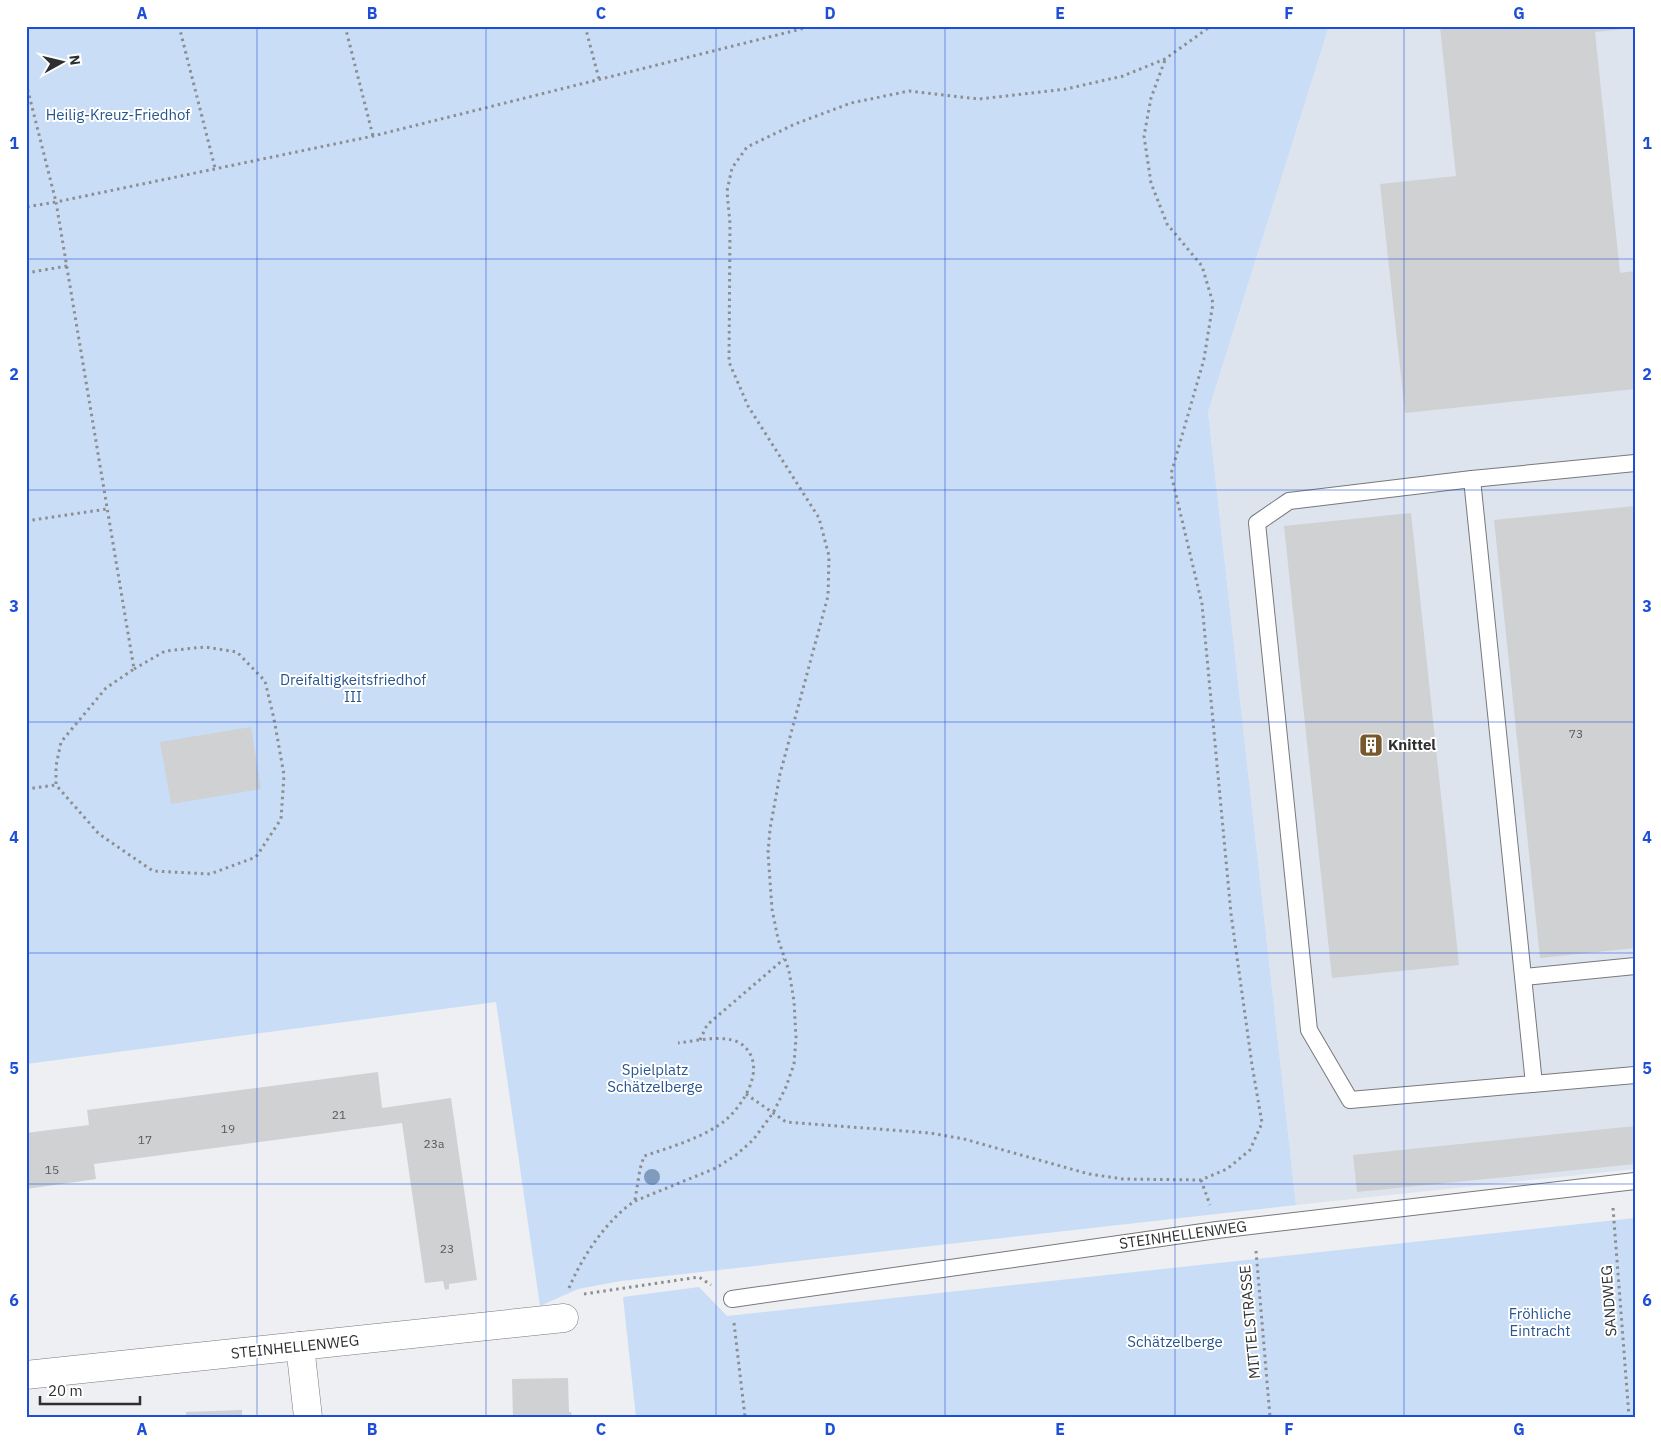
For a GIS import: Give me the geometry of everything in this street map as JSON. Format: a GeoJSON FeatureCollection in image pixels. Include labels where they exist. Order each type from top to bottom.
{"type":"FeatureCollection","features":[{"type":"Feature","properties":{"kind":"street","name":"STEINHELLENWEG"},"geometry":{"type":"LineString","coordinates":[[26,1375],[564,1318]]}},
{"type":"Feature","properties":{"kind":"street"},"geometry":{"type":"LineString","coordinates":[[300,1346],[308,1417]]}},
{"type":"Feature","properties":{"kind":"lane"},"geometry":{"type":"LineString","coordinates":[[1635,464],[1289,501],[1256,523],[1309,1030],[1350,1100],[1635,1076]]}},
{"type":"Feature","properties":{"kind":"lane"},"geometry":{"type":"LineString","coordinates":[[1472,480],[1534,1084]]}},
{"type":"Feature","properties":{"kind":"lane"},"geometry":{"type":"LineString","coordinates":[[1524,977],[1635,966]]}},
{"type":"Feature","properties":{"kind":"lane","name":"STEINHELLENWEG"},"geometry":{"type":"LineString","coordinates":[[732,1300],[1253,1225],[1635,1181]]}},
{"type":"Feature","properties":{"kind":"path"},"geometry":{"type":"LineString","coordinates":[[179,26],[216,168]]}},
{"type":"Feature","properties":{"kind":"path"},"geometry":{"type":"LineString","coordinates":[[345,26],[373,136]]}},
{"type":"Feature","properties":{"kind":"path"},"geometry":{"type":"LineString","coordinates":[[585,26],[599,79]]}},
{"type":"Feature","properties":{"kind":"path"},"geometry":{"type":"LineString","coordinates":[[26,207],[373,136],[813,26]]}},
{"type":"Feature","properties":{"kind":"path"},"geometry":{"type":"LineString","coordinates":[[568,1290],[576,1273],[613,1218],[635,1201],[716,1168],[753,1140],[773,1114],[786,1087],[794,1064],[796,1038],[794,1000],[789,971],[778,940],[772,909],[768,853],[770,829],[780,774],[828,596],[829,556],[819,518],[748,406],[729,362],[730,224],[727,191],[732,168],[747,147],[795,124],[851,103],[909,92],[979,99],[1066,89],[1123,76],[1165,59],[1211,26]]}},
{"type":"Feature","properties":{"kind":"path"},"geometry":{"type":"LineString","coordinates":[[746,1094],[786,1122],[930,1133],[964,1139],[1089,1174],[1123,1179],[1201,1180],[1227,1169],[1250,1150],[1262,1123],[1231,914],[1202,604],[1171,474],[1204,359],[1213,303],[1202,266],[1167,224],[1151,183],[1144,136],[1151,98],[1165,59]]}},
{"type":"Feature","properties":{"kind":"path"},"geometry":{"type":"LineString","coordinates":[[26,83],[56,202],[134,669]]}},
{"type":"Feature","properties":{"kind":"path"},"geometry":{"type":"LineString","coordinates":[[26,273],[67,266]]}},
{"type":"Feature","properties":{"kind":"path"},"geometry":{"type":"LineString","coordinates":[[26,521],[107,509]]}},
{"type":"Feature","properties":{"kind":"path"},"geometry":{"type":"LineString","coordinates":[[205,647],[237,652],[265,681],[284,775],[281,820],[256,857],[210,874],[153,871],[99,834],[56,785],[56,766],[61,742],[106,688],[165,651],[205,647]]}},
{"type":"Feature","properties":{"kind":"path"},"geometry":{"type":"LineString","coordinates":[[26,789],[56,785]]}},
{"type":"Feature","properties":{"kind":"path"},"geometry":{"type":"LineString","coordinates":[[700,1040],[707,1025],[784,959]]}},
{"type":"Feature","properties":{"kind":"path"},"geometry":{"type":"LineString","coordinates":[[635,1201],[644,1156],[683,1143],[708,1132],[724,1122],[746,1094],[754,1077],[754,1062],[751,1053],[743,1045],[733,1040],[700,1040],[678,1043]]}},
{"type":"Feature","properties":{"kind":"path","name":"SANDWEG"},"geometry":{"type":"LineString","coordinates":[[1611,1184],[1629,1417]]}},
{"type":"Feature","properties":{"kind":"path","name":"MITTELSTRASSE"},"geometry":{"type":"LineString","coordinates":[[1253,1225],[1270,1417]]}},
{"type":"Feature","properties":{"kind":"path"},"geometry":{"type":"LineString","coordinates":[[580,1295],[595,1291],[699,1277],[732,1300],[745,1417]]}},
{"type":"Feature","properties":{"kind":"shaded area"},"geometry":{"type":"Polygon","coordinates":[[[1329,26],[1635,26],[1635,1169],[1296,1205],[1208,412],[1329,26]]]}},
{"type":"Feature","properties":{"kind":"green space"},"geometry":{"type":"Polygon","coordinates":[[[26,26],[1329,26],[1208,412],[1296,1205],[621,1281],[578,1289],[540,1306],[496,1002],[26,1064],[26,26]]]}},
{"type":"Feature","properties":{"kind":"green space"},"geometry":{"type":"Polygon","coordinates":[[[1635,1218],[1635,1417],[636,1417],[623,1297],[699,1287],[727,1316],[1635,1218]]]}},
{"type":"Feature","properties":{"kind":"building"},"geometry":{"type":"Polygon","coordinates":[[[1635,26],[1635,28],[1595,32],[1620,273],[1635,271],[1635,389],[1405,413],[1380,184],[1456,176],[1440,27],[1635,26]]]}},
{"type":"Feature","properties":{"kind":"building"},"geometry":{"type":"Polygon","coordinates":[[[1635,506],[1635,948],[1540,958],[1494,520],[1635,506]]]}},
{"type":"Feature","properties":{"kind":"building","name":"Knittel"},"geometry":{"type":"Polygon","coordinates":[[[1411,513],[1459,965],[1332,978],[1284,526],[1411,513]]]}},
{"type":"Feature","properties":{"kind":"building"},"geometry":{"type":"Polygon","coordinates":[[[251,727],[261,789],[171,804],[160,742],[251,727]]]}},
{"type":"Feature","properties":{"kind":"building"},"geometry":{"type":"Polygon","coordinates":[[[378,1072],[382,1108],[451,1098],[477,1280],[449,1284],[449,1289],[445,1290],[443,1281],[425,1283],[402,1123],[94,1164],[96,1179],[26,1189],[26,1133],[89,1125],[87,1110],[378,1072]]]}},
{"type":"Feature","properties":{"kind":"building"},"geometry":{"type":"Polygon","coordinates":[[[1635,1126],[1635,1164],[1357,1192],[1353,1155],[1635,1126]]]}},
{"type":"Feature","properties":{"kind":"building"},"geometry":{"type":"Polygon","coordinates":[[[568,1378],[569,1412],[571,1412],[572,1417],[513,1417],[512,1379],[568,1378]]]}},
{"type":"Feature","properties":{"kind":"building"},"geometry":{"type":"Polygon","coordinates":[[[242,1410],[242,1417],[186,1417],[186,1412],[242,1410]]]}},
{"type":"Feature","properties":{"kind":"place","name":"Knittel"},"geometry":{"type":"Point","coordinates":[1371,745]}},
{"type":"Feature","properties":{"kind":"park label","name":"Heilig-Kreuz-Friedhof"},"geometry":{"type":"Point","coordinates":[118,115]}},
{"type":"Feature","properties":{"kind":"park label","name":"Dreifaltigkeitsfriedhof III"},"geometry":{"type":"Point","coordinates":[353,688]}},
{"type":"Feature","properties":{"kind":"park label","name":"Spielplatz Schätzelberge"},"geometry":{"type":"Point","coordinates":[655,1078]}},
{"type":"Feature","properties":{"kind":"park label","name":"Fröhliche Eintracht"},"geometry":{"type":"Point","coordinates":[1540,1322]}},
{"type":"Feature","properties":{"kind":"park label","name":"Schätzelberge"},"geometry":{"type":"Point","coordinates":[1175,1342]}}]}
